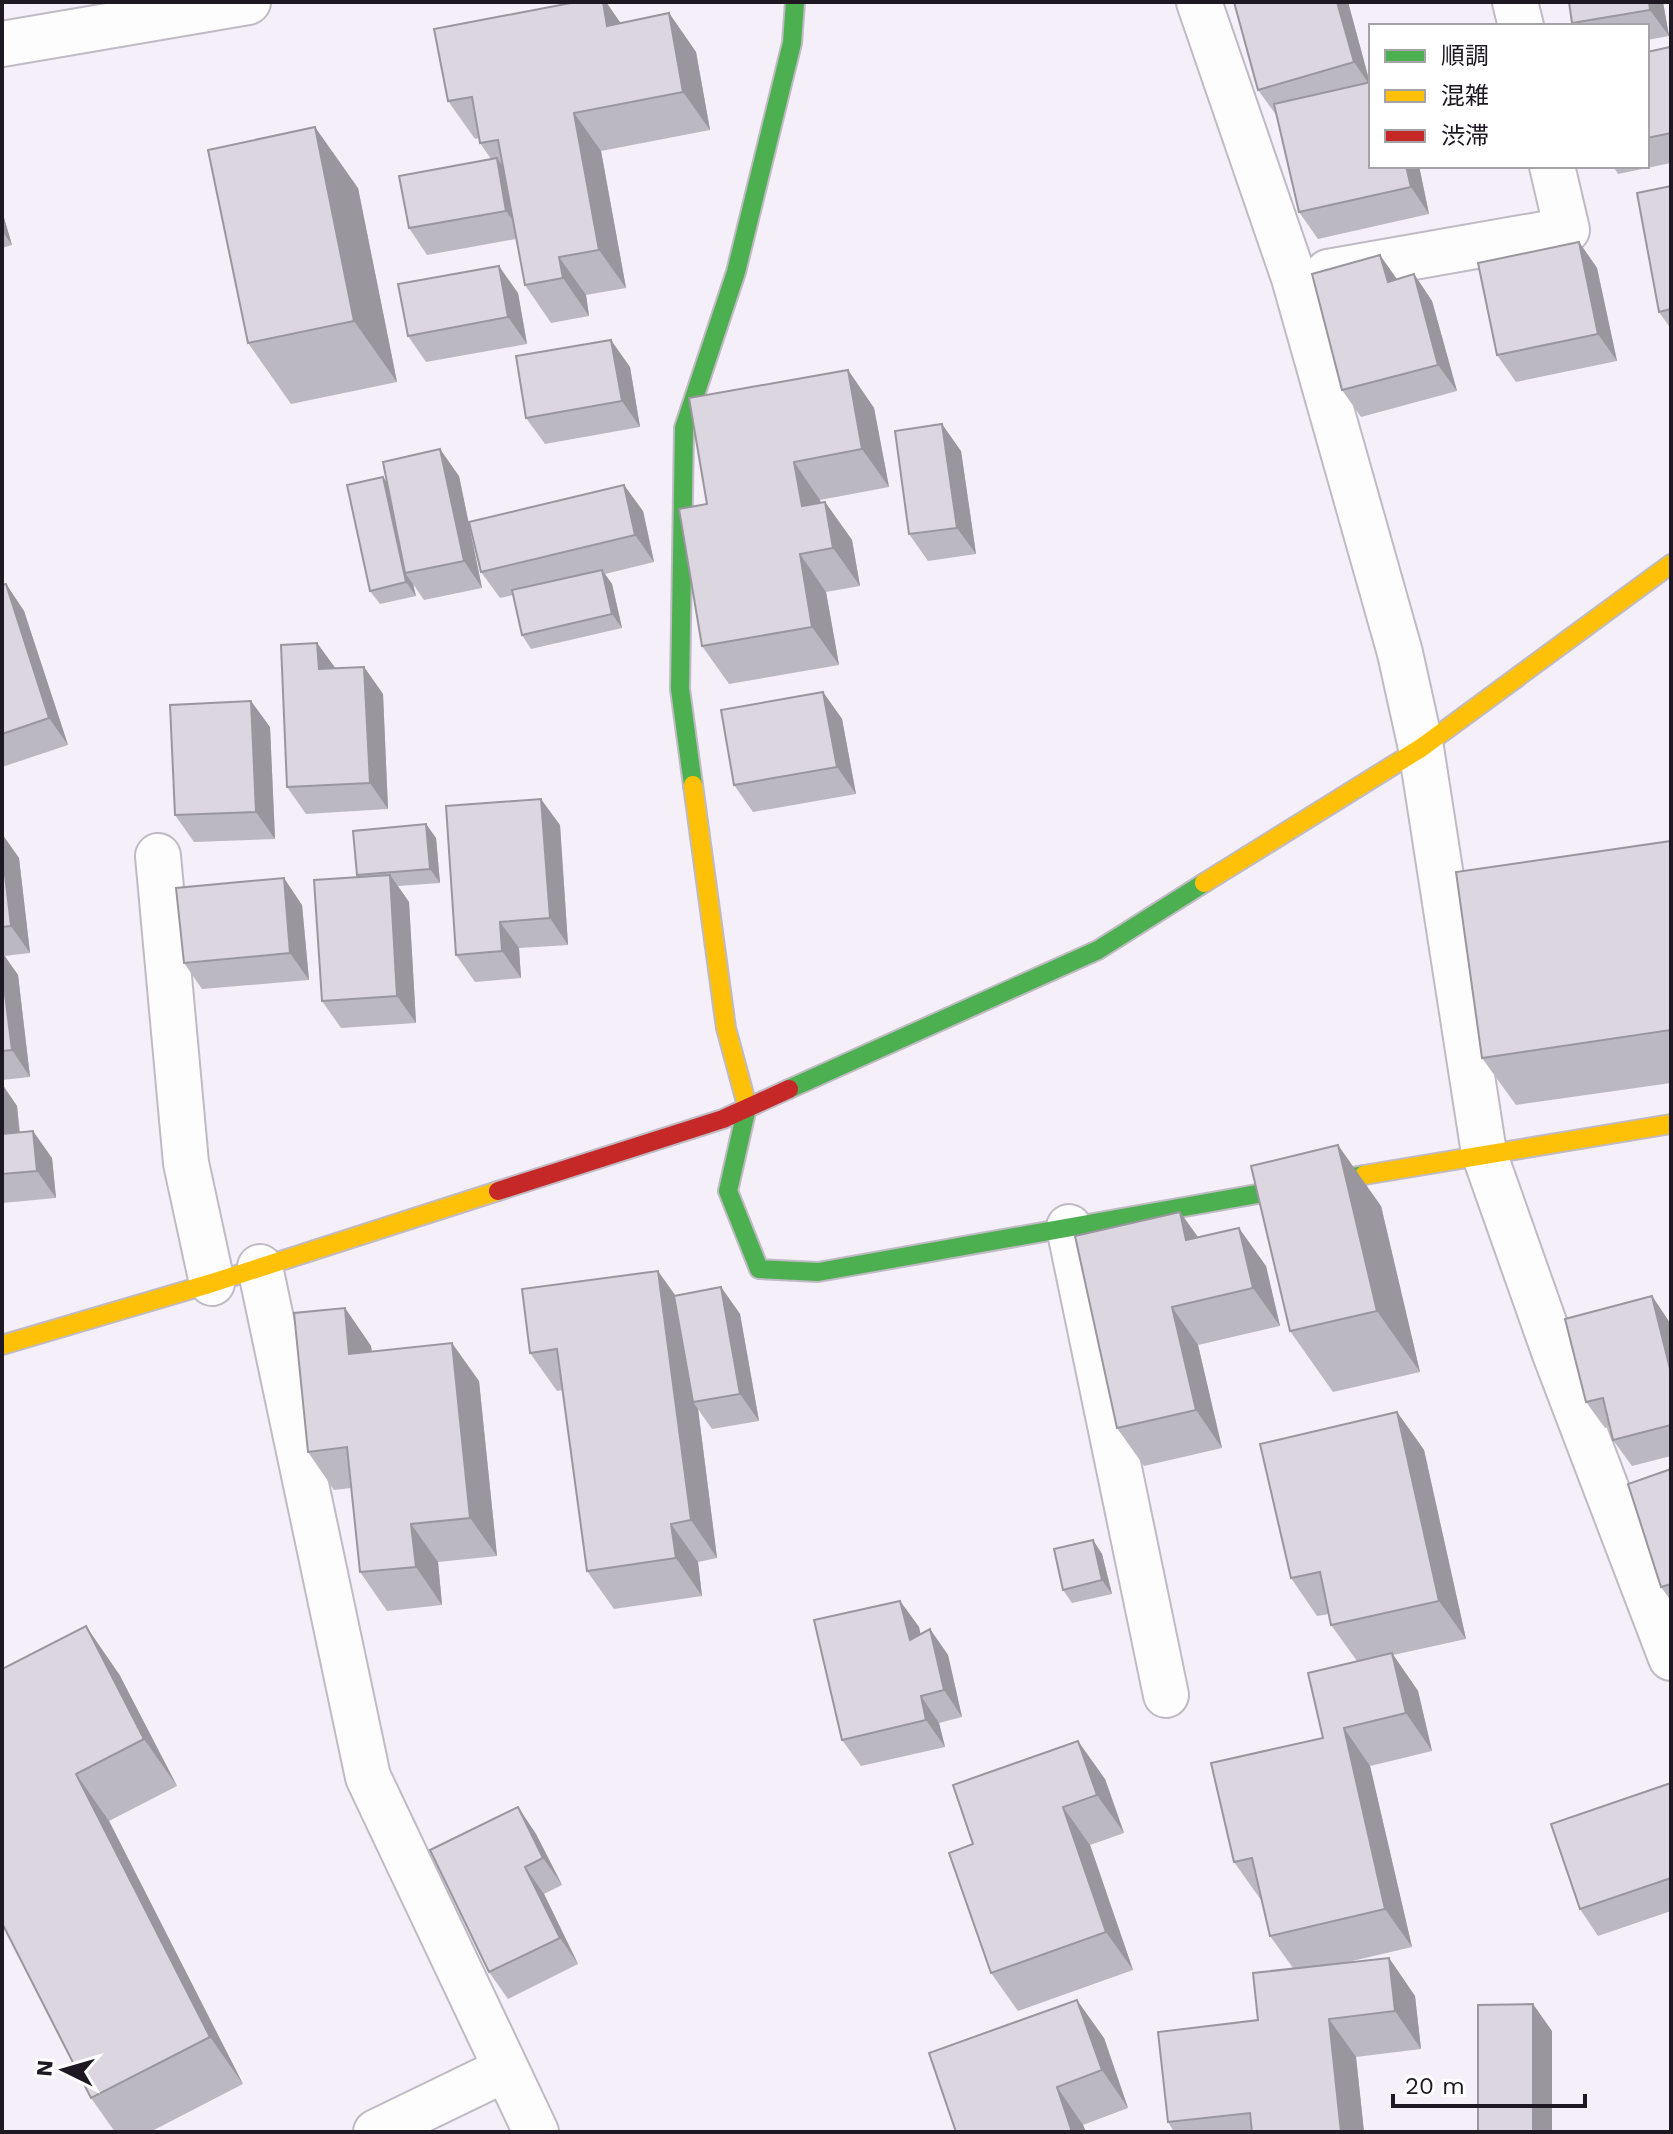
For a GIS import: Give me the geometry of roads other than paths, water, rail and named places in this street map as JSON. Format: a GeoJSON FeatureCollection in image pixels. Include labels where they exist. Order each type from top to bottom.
{"type":"FeatureCollection","features":[{"type":"Feature","properties":{"kind":"street"},"geometry":{"type":"LineString","coordinates":[[2,44],[142,10],[248,2]]}},
{"type":"Feature","properties":{"kind":"street"},"geometry":{"type":"LineString","coordinates":[[795,2],[792,43],[736,272],[684,428],[680,689],[726,1028],[747,1107],[728,1191],[759,1269],[818,1272],[1484,1153],[1671,1124]]}},
{"type":"Feature","properties":{"kind":"street"},"geometry":{"type":"LineString","coordinates":[[1199,2],[1294,278],[1400,653],[1421,748],[1484,1153],[1555,1354],[1671,1658]]}},
{"type":"Feature","properties":{"kind":"street"},"geometry":{"type":"LineString","coordinates":[[1515,2],[1520,24]]}},
{"type":"Feature","properties":{"kind":"street"},"geometry":{"type":"LineString","coordinates":[[1294,278],[1567,230],[1552,168]]}},
{"type":"Feature","properties":{"kind":"street"},"geometry":{"type":"LineString","coordinates":[[2,1345],[212,1283],[723,1119],[1098,950],[1421,748],[1671,564]]}},
{"type":"Feature","properties":{"kind":"street"},"geometry":{"type":"LineString","coordinates":[[158,856],[186,1163],[212,1283]]}},
{"type":"Feature","properties":{"kind":"street"},"geometry":{"type":"LineString","coordinates":[[1069,1227],[1166,1695]]}},
{"type":"Feature","properties":{"kind":"street"},"geometry":{"type":"LineString","coordinates":[[260,1267],[368,1777],[504,2070],[536,2132]]}},
{"type":"Feature","properties":{"kind":"street"},"geometry":{"type":"LineString","coordinates":[[376,2132],[504,2070]]}}]}
